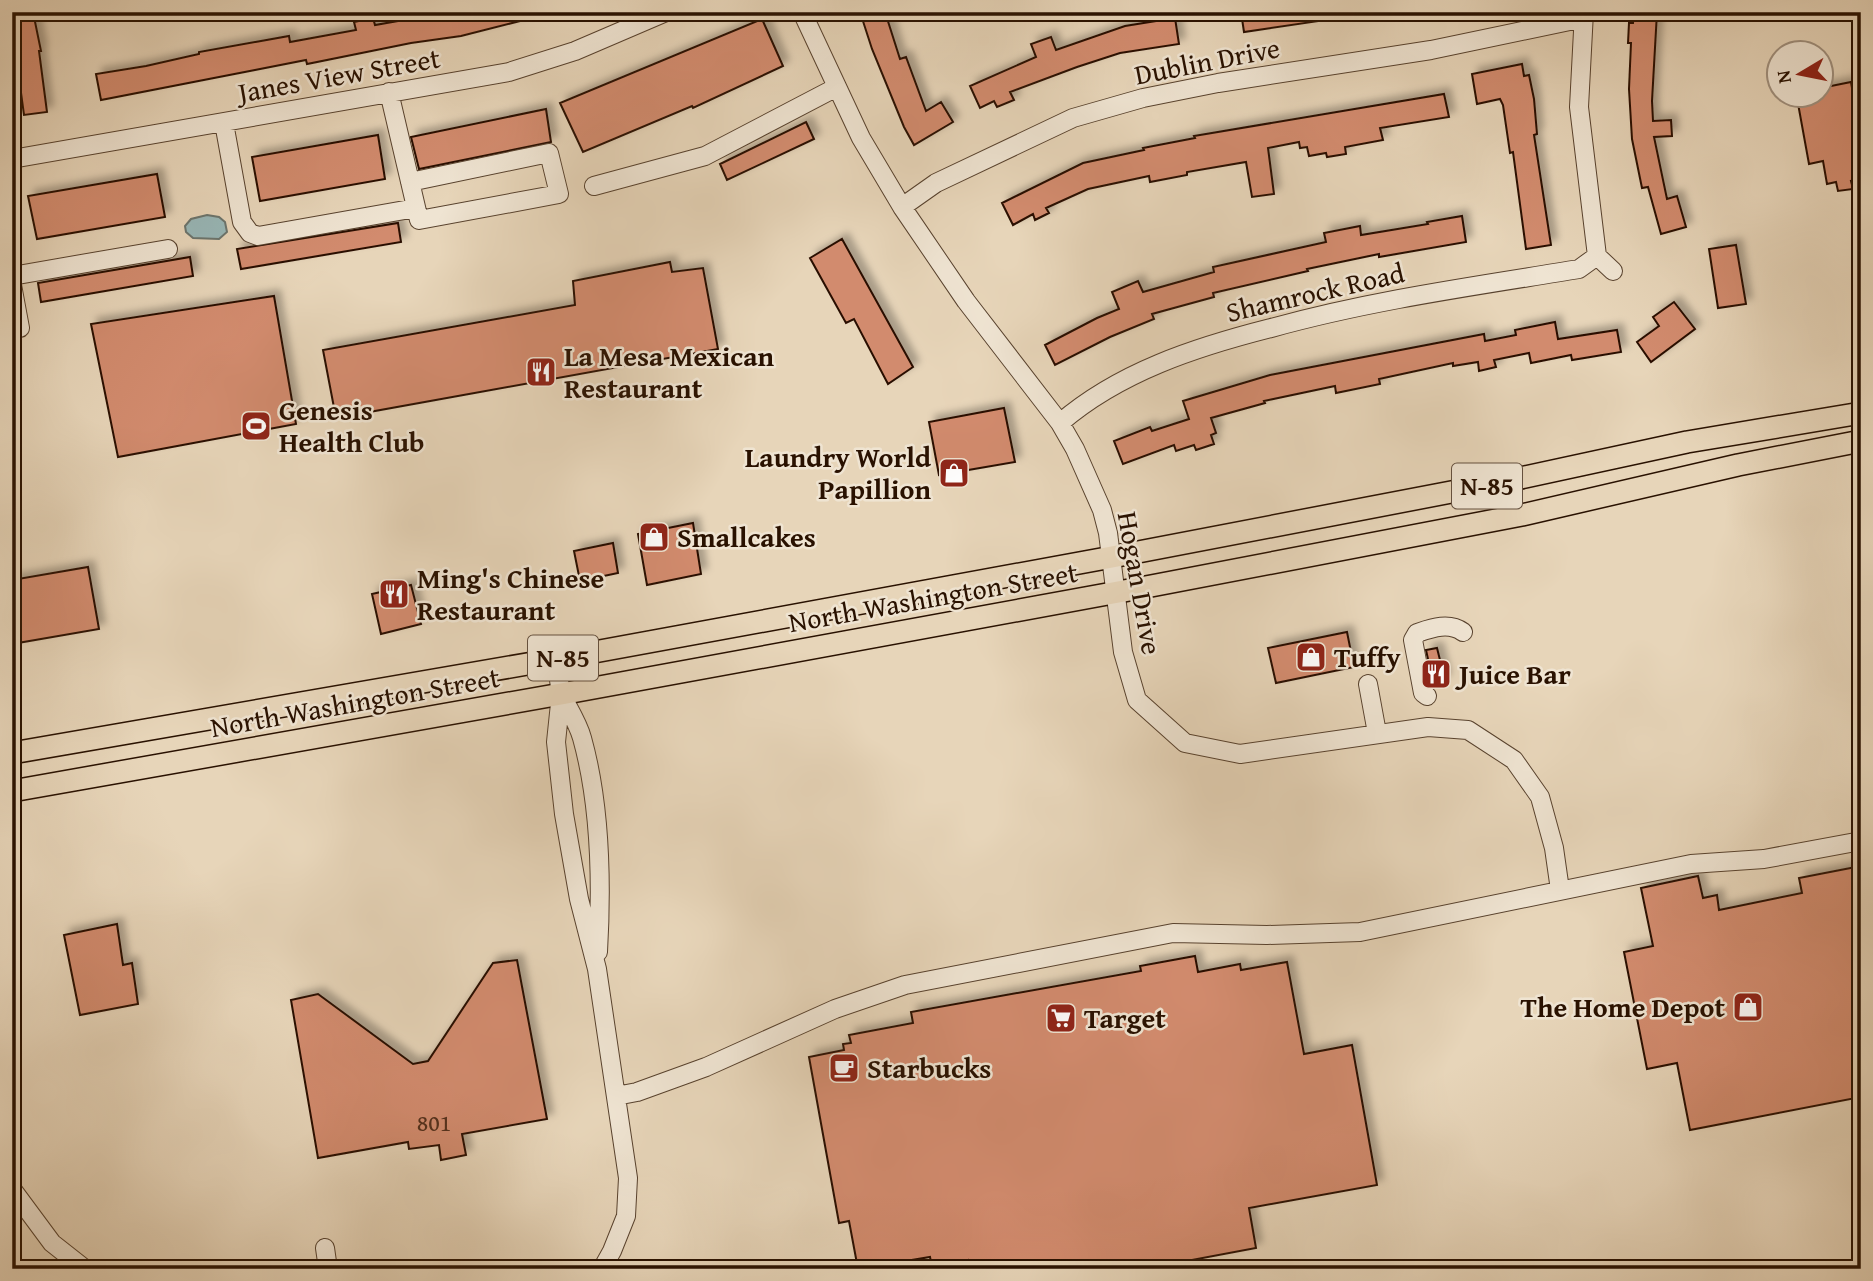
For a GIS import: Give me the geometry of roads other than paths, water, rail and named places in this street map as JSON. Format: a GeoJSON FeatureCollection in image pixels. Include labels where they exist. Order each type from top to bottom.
{"type":"FeatureCollection","features":[{"type":"Feature","properties":{"kind":"main road","name":"North Washington Street"},"geometry":{"type":"LineString","coordinates":[[12,753],[556,659],[1112,557],[1493,484],[1687,442],[1861,413]]}},
{"type":"Feature","properties":{"kind":"main road","name":"North Washington Street"},"geometry":{"type":"LineString","coordinates":[[12,791],[1115,593],[1522,515],[1738,465],[1861,441]]}},
{"type":"Feature","properties":{"kind":"street","name":"Janes View Street"},"geometry":{"type":"LineString","coordinates":[[12,159],[509,72],[575,51],[666,12]]}},
{"type":"Feature","properties":{"kind":"street","name":"Hogan Drive"},"geometry":{"type":"LineString","coordinates":[[802,12],[861,138],[902,207],[966,301],[1060,424],[1089,478],[1102,510],[1112,557],[1123,652],[1138,700],[1185,743],[1240,754],[1429,727],[1468,730],[1514,760],[1540,797],[1554,848],[1560,890]]}},
{"type":"Feature","properties":{"kind":"street"},"geometry":{"type":"LineString","coordinates":[[1584,15],[1579,107],[1597,256],[1613,271]]}},
{"type":"Feature","properties":{"kind":"street","name":"Dublin Drive"},"geometry":{"type":"LineString","coordinates":[[902,207],[936,183],[1073,118],[1218,83],[1431,50],[1584,15]]}},
{"type":"Feature","properties":{"kind":"street"},"geometry":{"type":"LineString","coordinates":[[594,186],[705,156],[837,87]]}},
{"type":"Feature","properties":{"kind":"street"},"geometry":{"type":"LineString","coordinates":[[389,92],[416,208],[419,220],[559,194],[549,153],[410,182]]}},
{"type":"Feature","properties":{"kind":"street"},"geometry":{"type":"LineString","coordinates":[[224,123],[242,222],[250,233],[258,236],[416,208]]}},
{"type":"Feature","properties":{"kind":"street"},"geometry":{"type":"LineString","coordinates":[[12,276],[168,249]]}},
{"type":"Feature","properties":{"kind":"street","name":"Shamrock Road"},"geometry":{"type":"LineString","coordinates":[[1060,424],[1103,392],[1167,360],[1223,340],[1387,300],[1579,269],[1597,256]]}},
{"type":"Feature","properties":{"kind":"street"},"geometry":{"type":"LineString","coordinates":[[12,285],[20,328]]}},
{"type":"Feature","properties":{"kind":"street"},"geometry":{"type":"LineString","coordinates":[[1427,696],[1423,693],[1413,640],[1417,633],[1434,628],[1456,626],[1463,632]]}},
{"type":"Feature","properties":{"kind":"street"},"geometry":{"type":"LineString","coordinates":[[556,659],[561,694],[556,742],[563,802],[579,898],[597,970],[628,1178],[626,1216],[602,1269]]}},
{"type":"Feature","properties":{"kind":"street"},"geometry":{"type":"LineString","coordinates":[[1368,684],[1377,733]]}},
{"type":"Feature","properties":{"kind":"street"},"geometry":{"type":"LineString","coordinates":[[561,694],[582,736],[596,816],[601,901],[597,970]]}},
{"type":"Feature","properties":{"kind":"street"},"geometry":{"type":"LineString","coordinates":[[616,1096],[637,1092],[706,1067],[835,1009],[905,985],[1173,933],[1267,935],[1360,932],[1691,864],[1764,859],[1861,841]]}},
{"type":"Feature","properties":{"kind":"street"},"geometry":{"type":"LineString","coordinates":[[12,1189],[52,1243],[85,1269]]}},
{"type":"Feature","properties":{"kind":"street"},"geometry":{"type":"LineString","coordinates":[[325,1248],[328,1269]]}},
{"type":"Feature","properties":{"kind":"water"},"geometry":{"type":"Polygon","coordinates":[[[207,215],[219,217],[225,222],[227,232],[219,239],[193,238],[186,232],[185,226],[191,219],[207,215]]]}},
{"type":"Feature","properties":{"kind":"place","name":"La Mesa Mexican Restaurant"},"geometry":{"type":"Point","coordinates":[541,372]}},
{"type":"Feature","properties":{"kind":"place","name":"Genesis Health Club"},"geometry":{"type":"Point","coordinates":[256,426]}},
{"type":"Feature","properties":{"kind":"place","name":"Laundry World Papillion"},"geometry":{"type":"Point","coordinates":[954,473]}},
{"type":"Feature","properties":{"kind":"place","name":"Smallcakes"},"geometry":{"type":"Point","coordinates":[654,537]}},
{"type":"Feature","properties":{"kind":"place","name":"Ming's Chinese Restaurant"},"geometry":{"type":"Point","coordinates":[394,594]}},
{"type":"Feature","properties":{"kind":"place","name":"Tuffy"},"geometry":{"type":"Point","coordinates":[1311,657]}},
{"type":"Feature","properties":{"kind":"place","name":"Juice Bar"},"geometry":{"type":"Point","coordinates":[1436,674]}},
{"type":"Feature","properties":{"kind":"place","name":"The Home Depot"},"geometry":{"type":"Point","coordinates":[1748,1007]}},
{"type":"Feature","properties":{"kind":"place","name":"Target"},"geometry":{"type":"Point","coordinates":[1061,1018]}},
{"type":"Feature","properties":{"kind":"place","name":"Starbucks"},"geometry":{"type":"Point","coordinates":[844,1068]}}]}
